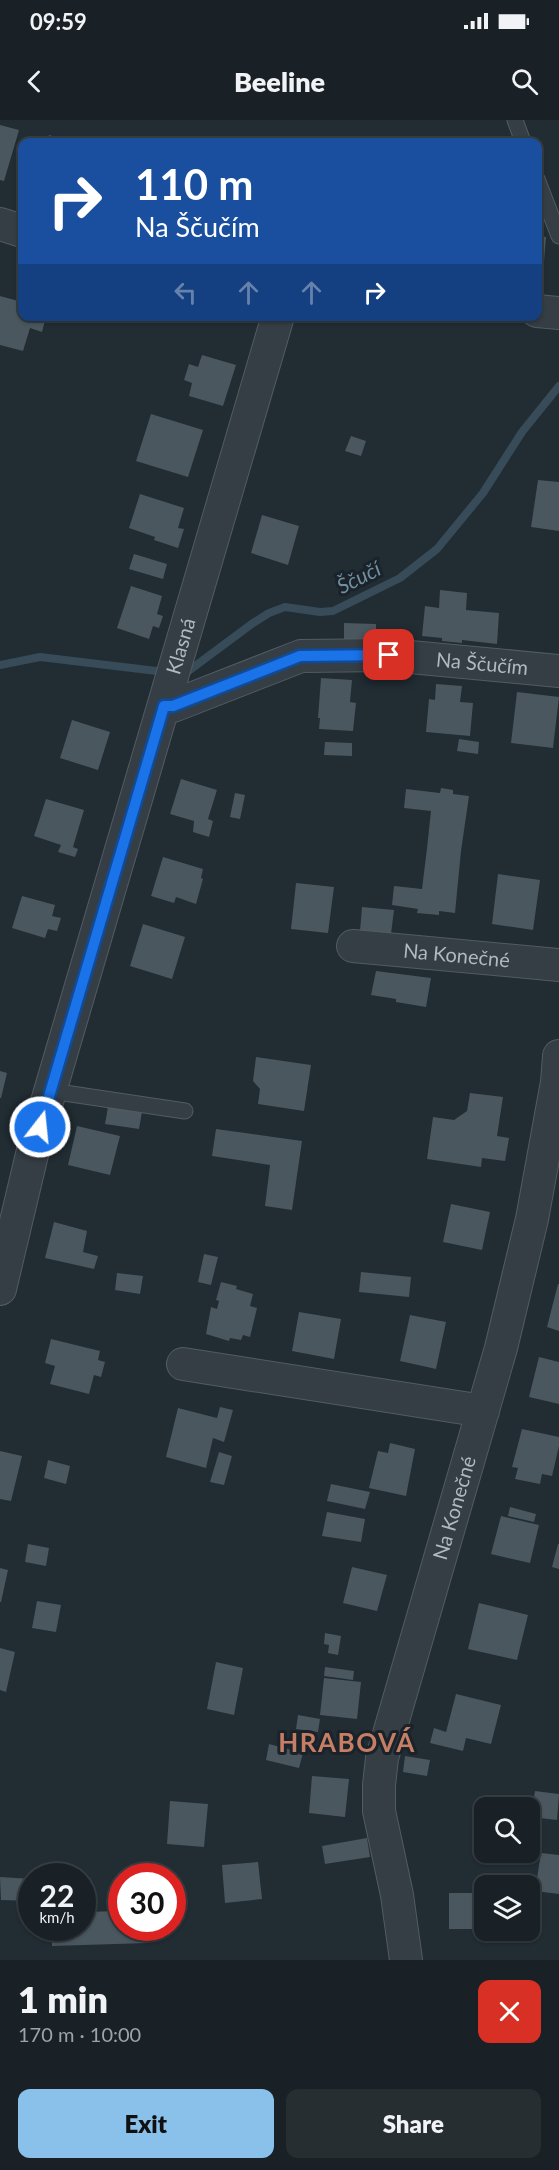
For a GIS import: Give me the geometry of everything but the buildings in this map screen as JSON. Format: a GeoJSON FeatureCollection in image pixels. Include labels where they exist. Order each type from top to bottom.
{"type":"FeatureCollection","features":[{"type":"Feature","properties":{"kind":"street"},"geometry":{"type":"LineString","coordinates":[[0,224],[18,230]]}},
{"type":"Feature","properties":{"kind":"street"},"geometry":{"type":"LineString","coordinates":[[542,312],[559,314]]}},
{"type":"Feature","properties":{"kind":"street","name":"Klasná"},"geometry":{"type":"LineString","coordinates":[[0,1289],[34,1146],[277,321]]}},
{"type":"Feature","properties":{"kind":"street","name":"Na Ščučím"},"geometry":{"type":"LineString","coordinates":[[164,706],[173,706],[300,656],[389,655],[559,671]]}},
{"type":"Feature","properties":{"kind":"street","name":"Na Konečné"},"geometry":{"type":"LineString","coordinates":[[352,946],[559,965]]}},
{"type":"Feature","properties":{"kind":"street","name":"Na Konečné"},"geometry":{"type":"LineString","coordinates":[[406,1960],[397,1895],[380,1811],[379,1785],[382,1758],[501,1348],[532,1219],[557,1082],[559,1056]]}},
{"type":"Feature","properties":{"kind":"street"},"geometry":{"type":"LineString","coordinates":[[183,1364],[483,1411]]}},
{"type":"Feature","properties":{"kind":"lane"},"geometry":{"type":"LineString","coordinates":[[515,120],[522,138]]}},
{"type":"Feature","properties":{"kind":"lane"},"geometry":{"type":"LineString","coordinates":[[542,192],[559,236]]}},
{"type":"Feature","properties":{"kind":"lane"},"geometry":{"type":"LineString","coordinates":[[51,1090],[185,1111]]}},
{"type":"Feature","properties":{"kind":"waterway","name":"Ščučí"},"geometry":{"type":"LineString","coordinates":[[183,675],[269,613],[285,607],[320,612],[333,611],[400,578],[437,549],[483,493],[522,432],[559,386]]}},
{"type":"Feature","properties":{"kind":"waterway","name":"Ščučí"},"geometry":{"type":"LineString","coordinates":[[0,665],[40,657],[165,672]]}},
{"type":"Feature","properties":{"kind":"district","name":"HRABOVÁ"},"geometry":{"type":"Point","coordinates":[347,1743]}},
{"type":"Feature","properties":{"kind":"route"},"geometry":{"type":"LineString","coordinates":[[40,1127],[164,706],[173,706],[300,656],[389,655]]}}]}
